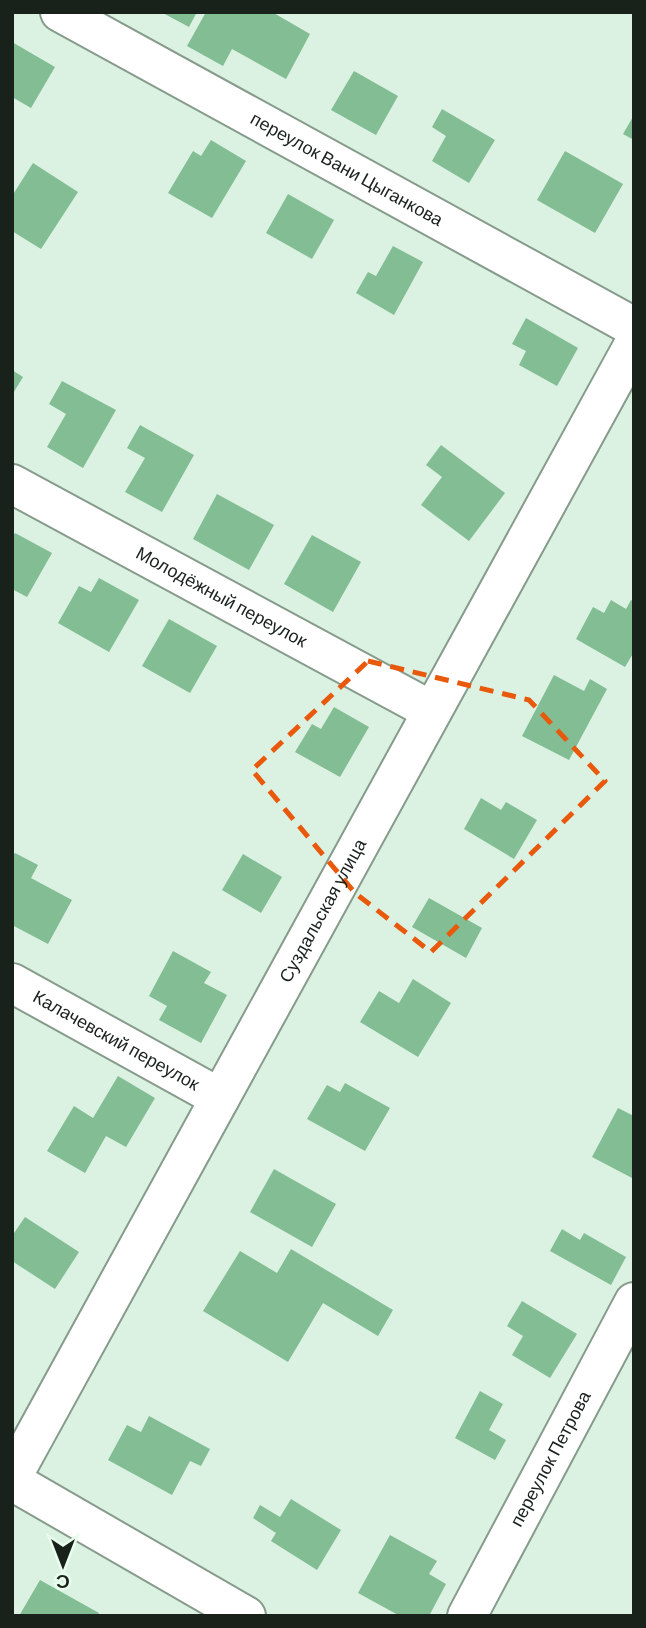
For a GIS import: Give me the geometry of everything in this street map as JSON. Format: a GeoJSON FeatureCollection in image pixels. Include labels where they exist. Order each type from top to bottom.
{"type":"FeatureCollection","features":[{"type":"Feature","properties":{"kind":"street","name":"переулок Вани Цыганкова"},"geometry":{"type":"LineString","coordinates":[[60,12],[634,327]]}},
{"type":"Feature","properties":{"kind":"street","name":"Суздальская улица"},"geometry":{"type":"LineString","coordinates":[[12,1479],[634,344]]}},
{"type":"Feature","properties":{"kind":"street","name":"Молодёжный переулок"},"geometry":{"type":"LineString","coordinates":[[12,484],[432,711]]}},
{"type":"Feature","properties":{"kind":"street","name":"Калачевский переулок"},"geometry":{"type":"LineString","coordinates":[[12,983],[220,1098]]}},
{"type":"Feature","properties":{"kind":"street","name":"переулок Петрова"},"geometry":{"type":"LineString","coordinates":[[467,1616],[634,1302]]}},
{"type":"Feature","properties":{"kind":"street"},"geometry":{"type":"LineString","coordinates":[[12,1479],[246,1616]]}},
{"type":"Feature","properties":{"kind":"highlighted area"},"geometry":{"type":"Polygon","coordinates":[[[368,661],[529,700],[605,781],[431,952],[355,893],[252,770],[368,661]]]}},
{"type":"Feature","properties":{"kind":"building"},"geometry":{"type":"Polygon","coordinates":[[[161,12],[197,12],[189,27],[161,12]]]}},
{"type":"Feature","properties":{"kind":"building"},"geometry":{"type":"Polygon","coordinates":[[[206,12],[272,12],[310,34],[286,79],[232,49],[223,66],[187,46],[206,12]]]}},
{"type":"Feature","properties":{"kind":"building"},"geometry":{"type":"Polygon","coordinates":[[[12,42],[55,67],[31,108],[12,97],[12,42]]]}},
{"type":"Feature","properties":{"kind":"building"},"geometry":{"type":"Polygon","coordinates":[[[354,71],[398,96],[376,135],[331,110],[354,71]]]}},
{"type":"Feature","properties":{"kind":"building"},"geometry":{"type":"Polygon","coordinates":[[[442,109],[495,140],[469,183],[432,161],[446,136],[432,127],[442,109]]]}},
{"type":"Feature","properties":{"kind":"building"},"geometry":{"type":"Polygon","coordinates":[[[634,115],[634,140],[623,134],[634,115]]]}},
{"type":"Feature","properties":{"kind":"building"},"geometry":{"type":"Polygon","coordinates":[[[211,140],[246,161],[212,218],[168,193],[193,151],[201,156],[211,140]]]}},
{"type":"Feature","properties":{"kind":"building"},"geometry":{"type":"Polygon","coordinates":[[[565,151],[623,184],[595,233],[537,200],[565,151]]]}},
{"type":"Feature","properties":{"kind":"building"},"geometry":{"type":"Polygon","coordinates":[[[33,163],[78,192],[41,249],[12,231],[12,196],[33,163]]]}},
{"type":"Feature","properties":{"kind":"building"},"geometry":{"type":"Polygon","coordinates":[[[288,194],[334,220],[312,259],[266,233],[288,194]]]}},
{"type":"Feature","properties":{"kind":"building"},"geometry":{"type":"Polygon","coordinates":[[[393,246],[423,262],[394,315],[356,293],[368,272],[376,276],[393,246]]]}},
{"type":"Feature","properties":{"kind":"building"},"geometry":{"type":"Polygon","coordinates":[[[526,318],[578,348],[557,386],[519,365],[526,351],[512,344],[526,318]]]}},
{"type":"Feature","properties":{"kind":"building"},"geometry":{"type":"Polygon","coordinates":[[[12,370],[23,377],[12,395],[12,370]]]}},
{"type":"Feature","properties":{"kind":"building"},"geometry":{"type":"Polygon","coordinates":[[[62,381],[116,410],[83,468],[47,447],[66,414],[49,404],[62,381]]]}},
{"type":"Feature","properties":{"kind":"building"},"geometry":{"type":"Polygon","coordinates":[[[140,425],[194,455],[162,512],[125,492],[145,458],[127,448],[140,425]]]}},
{"type":"Feature","properties":{"kind":"building"},"geometry":{"type":"Polygon","coordinates":[[[441,445],[505,493],[469,541],[421,505],[442,477],[426,465],[441,445]]]}},
{"type":"Feature","properties":{"kind":"building"},"geometry":{"type":"Polygon","coordinates":[[[217,494],[274,525],[249,570],[193,539],[217,494]]]}},
{"type":"Feature","properties":{"kind":"building"},"geometry":{"type":"Polygon","coordinates":[[[15,533],[52,553],[27,597],[12,589],[12,538],[15,533]]]}},
{"type":"Feature","properties":{"kind":"building"},"geometry":{"type":"Polygon","coordinates":[[[312,535],[361,562],[333,612],[284,584],[312,535]]]}},
{"type":"Feature","properties":{"kind":"building"},"geometry":{"type":"Polygon","coordinates":[[[99,578],[139,600],[109,652],[58,623],[79,586],[91,592],[99,578]]]}},
{"type":"Feature","properties":{"kind":"building"},"geometry":{"type":"Polygon","coordinates":[[[611,600],[626,609],[631,600],[634,602],[634,652],[625,667],[576,639],[593,607],[604,613],[611,600]]]}},
{"type":"Feature","properties":{"kind":"building"},"geometry":{"type":"Polygon","coordinates":[[[169,619],[217,646],[190,693],[142,666],[169,619]]]}},
{"type":"Feature","properties":{"kind":"building"},"geometry":{"type":"Polygon","coordinates":[[[554,675],[584,691],[590,679],[607,689],[569,760],[522,736],[554,675]]]}},
{"type":"Feature","properties":{"kind":"building"},"geometry":{"type":"Polygon","coordinates":[[[334,707],[369,727],[340,777],[295,752],[312,724],[321,729],[334,707]]]}},
{"type":"Feature","properties":{"kind":"building"},"geometry":{"type":"Polygon","coordinates":[[[481,798],[501,810],[506,802],[537,820],[514,859],[464,829],[481,798]]]}},
{"type":"Feature","properties":{"kind":"building"},"geometry":{"type":"Polygon","coordinates":[[[15,853],[38,865],[31,878],[72,900],[48,944],[12,925],[12,857],[15,853]]]}},
{"type":"Feature","properties":{"kind":"building"},"geometry":{"type":"Polygon","coordinates":[[[243,854],[282,877],[261,913],[222,890],[243,854]]]}},
{"type":"Feature","properties":{"kind":"building"},"geometry":{"type":"Polygon","coordinates":[[[429,898],[482,928],[466,958],[412,927],[429,898]]]}},
{"type":"Feature","properties":{"kind":"building"},"geometry":{"type":"Polygon","coordinates":[[[173,951],[211,972],[204,983],[227,995],[201,1043],[159,1020],[167,1006],[149,996],[173,951]]]}},
{"type":"Feature","properties":{"kind":"building"},"geometry":{"type":"Polygon","coordinates":[[[413,979],[451,1003],[418,1057],[360,1022],[379,991],[399,1003],[413,979]]]}},
{"type":"Feature","properties":{"kind":"building"},"geometry":{"type":"Polygon","coordinates":[[[118,1076],[155,1098],[126,1147],[106,1136],[85,1173],[47,1151],[74,1106],[93,1118],[118,1076]]]}},
{"type":"Feature","properties":{"kind":"building"},"geometry":{"type":"Polygon","coordinates":[[[345,1083],[390,1108],[365,1151],[307,1119],[327,1085],[340,1092],[345,1083]]]}},
{"type":"Feature","properties":{"kind":"building"},"geometry":{"type":"Polygon","coordinates":[[[618,1108],[634,1116],[634,1179],[592,1157],[618,1108]]]}},
{"type":"Feature","properties":{"kind":"building"},"geometry":{"type":"Polygon","coordinates":[[[274,1169],[336,1204],[312,1247],[250,1212],[274,1169]]]}},
{"type":"Feature","properties":{"kind":"building"},"geometry":{"type":"Polygon","coordinates":[[[25,1217],[79,1252],[55,1289],[12,1261],[12,1236],[25,1217]]]}},
{"type":"Feature","properties":{"kind":"building"},"geometry":{"type":"Polygon","coordinates":[[[562,1229],[580,1240],[584,1233],[626,1257],[611,1285],[550,1251],[562,1229]]]}},
{"type":"Feature","properties":{"kind":"building"},"geometry":{"type":"Polygon","coordinates":[[[291,1249],[393,1310],[378,1336],[323,1303],[288,1362],[203,1311],[240,1251],[277,1273],[291,1249]]]}},
{"type":"Feature","properties":{"kind":"building"},"geometry":{"type":"Polygon","coordinates":[[[522,1301],[577,1334],[550,1378],[512,1355],[523,1336],[507,1326],[522,1301]]]}},
{"type":"Feature","properties":{"kind":"building"},"geometry":{"type":"Polygon","coordinates":[[[480,1391],[503,1404],[489,1430],[506,1440],[495,1460],[455,1438],[480,1391]]]}},
{"type":"Feature","properties":{"kind":"building"},"geometry":{"type":"Polygon","coordinates":[[[149,1416],[210,1449],[201,1466],[190,1461],[172,1495],[108,1460],[127,1425],[141,1432],[149,1416]]]}},
{"type":"Feature","properties":{"kind":"building"},"geometry":{"type":"Polygon","coordinates":[[[291,1499],[341,1530],[317,1570],[271,1541],[276,1533],[253,1518],[260,1505],[280,1517],[291,1499]]]}},
{"type":"Feature","properties":{"kind":"building"},"geometry":{"type":"Polygon","coordinates":[[[390,1535],[437,1561],[429,1574],[446,1584],[429,1616],[400,1616],[358,1593],[390,1535]]]}},
{"type":"Feature","properties":{"kind":"building"},"geometry":{"type":"Polygon","coordinates":[[[40,1580],[99,1613],[97,1616],[19,1616],[40,1580]]]}}]}
